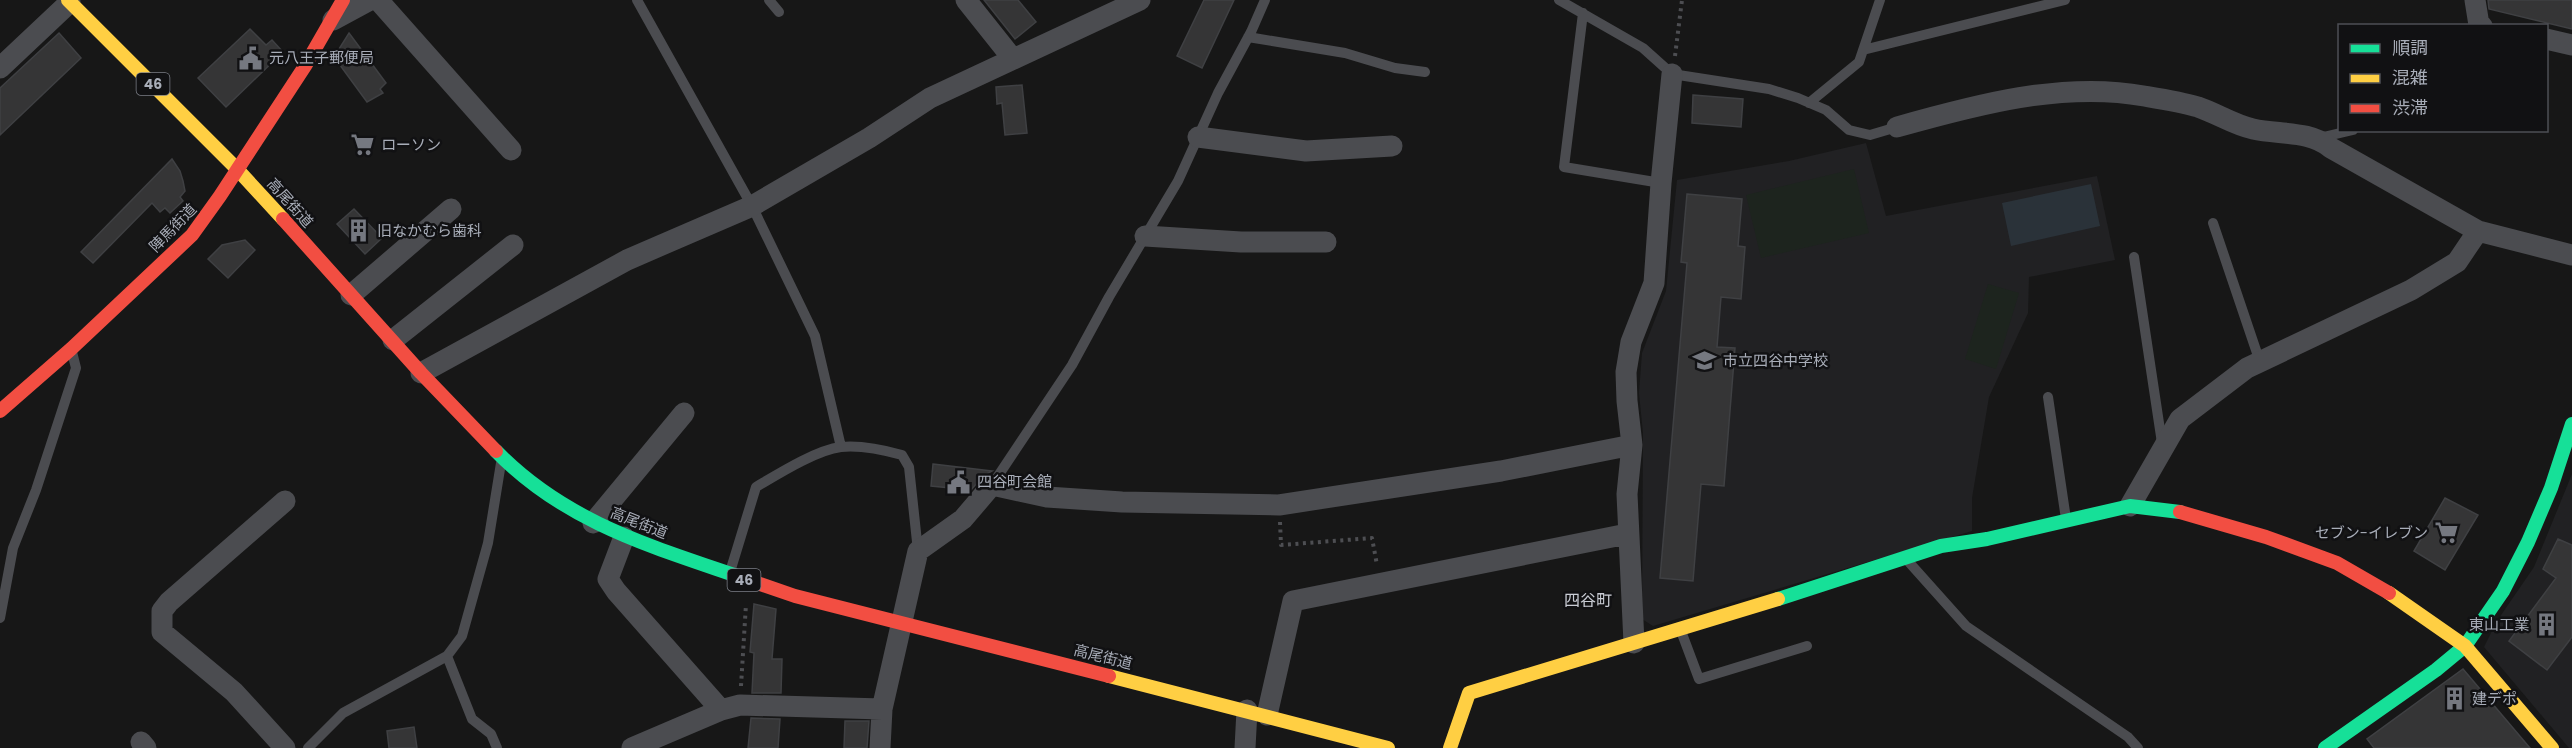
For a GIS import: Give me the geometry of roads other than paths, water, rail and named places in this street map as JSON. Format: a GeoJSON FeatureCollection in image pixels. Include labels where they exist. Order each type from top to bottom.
{"type":"FeatureCollection","features":[{"type":"Feature","properties":{"kind":"main road","name":"陣馬街道"},"geometry":{"type":"LineString","coordinates":[[0,411],[71,349],[192,235],[209,215],[318,47],[343,0]]}},
{"type":"Feature","properties":{"kind":"main road","name":"高尾街道"},"geometry":{"type":"LineString","coordinates":[[69,1],[237,169],[421,373],[502,457],[547,493],[593,523],[624,537],[729,575],[795,596],[1388,748]]}},
{"type":"Feature","properties":{"kind":"main road"},"geometry":{"type":"LineString","coordinates":[[2325,748],[2436,670],[2465,646],[2503,591],[2528,542],[2572,424]]}},
{"type":"Feature","properties":{"kind":"main road"},"geometry":{"type":"LineString","coordinates":[[1450,748],[1469,693],[1941,546],[1987,539],[2130,506],[2189,513],[2337,563],[2405,602],[2465,646],[2552,748]]}},
{"type":"Feature","properties":{"kind":"street"},"geometry":{"type":"LineString","coordinates":[[333,20],[370,0]]}},
{"type":"Feature","properties":{"kind":"street"},"geometry":{"type":"LineString","coordinates":[[378,0],[511,150]]}},
{"type":"Feature","properties":{"kind":"street"},"geometry":{"type":"LineString","coordinates":[[966,0],[1013,59]]}},
{"type":"Feature","properties":{"kind":"street"},"geometry":{"type":"LineString","coordinates":[[421,373],[627,260],[752,206],[869,138],[930,98],[1013,59],[1104,7],[1140,0]]}},
{"type":"Feature","properties":{"kind":"street"},"geometry":{"type":"LineString","coordinates":[[2475,0],[2480,24]]}},
{"type":"Feature","properties":{"kind":"street"},"geometry":{"type":"LineString","coordinates":[[0,68],[69,1]]}},
{"type":"Feature","properties":{"kind":"street"},"geometry":{"type":"LineString","coordinates":[[2548,39],[2572,45]]}},
{"type":"Feature","properties":{"kind":"street"},"geometry":{"type":"LineString","coordinates":[[1634,643],[1627,534],[1627,494],[1632,445],[1626,372],[1631,342],[1654,283],[1672,74]]}},
{"type":"Feature","properties":{"kind":"street"},"geometry":{"type":"LineString","coordinates":[[1897,127],[1949,112],[2027,96],[2111,93],[2142,95],[2197,107],[2251,129],[2319,138],[2331,148],[2478,231],[2572,255]]}},
{"type":"Feature","properties":{"kind":"street"},"geometry":{"type":"LineString","coordinates":[[1198,136],[1306,151],[1392,146]]}},
{"type":"Feature","properties":{"kind":"street"},"geometry":{"type":"LineString","coordinates":[[351,295],[451,209]]}},
{"type":"Feature","properties":{"kind":"street"},"geometry":{"type":"LineString","coordinates":[[2130,506],[2180,418],[2247,368],[2411,290],[2457,262],[2478,231]]}},
{"type":"Feature","properties":{"kind":"street"},"geometry":{"type":"LineString","coordinates":[[1145,236],[1241,242],[1326,242]]}},
{"type":"Feature","properties":{"kind":"street"},"geometry":{"type":"LineString","coordinates":[[393,340],[513,245]]}},
{"type":"Feature","properties":{"kind":"street"},"geometry":{"type":"LineString","coordinates":[[593,523],[684,413]]}},
{"type":"Feature","properties":{"kind":"street"},"geometry":{"type":"LineString","coordinates":[[880,748],[882,709],[918,551],[963,519],[992,485],[1058,498],[1122,502],[1279,505],[1501,471],[1632,445]]}},
{"type":"Feature","properties":{"kind":"street"},"geometry":{"type":"LineString","coordinates":[[285,501],[169,602],[162,611],[162,632],[234,692],[285,748]]}},
{"type":"Feature","properties":{"kind":"street"},"geometry":{"type":"LineString","coordinates":[[1245,748],[1293,601],[1627,534]]}},
{"type":"Feature","properties":{"kind":"street"},"geometry":{"type":"LineString","coordinates":[[624,537],[608,579],[616,591],[731,708]]}},
{"type":"Feature","properties":{"kind":"street"},"geometry":{"type":"LineString","coordinates":[[632,748],[731,708],[882,709]]}},
{"type":"Feature","properties":{"kind":"lane"},"geometry":{"type":"LineString","coordinates":[[637,0],[752,206],[815,336],[841,447]]}},
{"type":"Feature","properties":{"kind":"lane"},"geometry":{"type":"LineString","coordinates":[[769,0],[779,12]]}},
{"type":"Feature","properties":{"kind":"lane"},"geometry":{"type":"LineString","coordinates":[[992,485],[1072,365],[1178,181],[1218,93],[1265,0]]}},
{"type":"Feature","properties":{"kind":"lane"},"geometry":{"type":"LineString","coordinates":[[1559,0],[1643,48],[1672,74],[1769,89],[1809,102],[1826,110],[1849,130],[1870,135],[1897,127]]}},
{"type":"Feature","properties":{"kind":"lane"},"geometry":{"type":"LineString","coordinates":[[1809,102],[1859,62],[1880,0]]}},
{"type":"Feature","properties":{"kind":"lane"},"geometry":{"type":"LineString","coordinates":[[1863,50],[2065,0]]}},
{"type":"Feature","properties":{"kind":"lane"},"geometry":{"type":"LineString","coordinates":[[1582,13],[1564,167],[1661,183]]}},
{"type":"Feature","properties":{"kind":"lane"},"geometry":{"type":"LineString","coordinates":[[1248,37],[1345,52],[1395,68],[1425,72]]}},
{"type":"Feature","properties":{"kind":"lane"},"geometry":{"type":"LineString","coordinates":[[2319,138],[2344,132]]}},
{"type":"Feature","properties":{"kind":"lane"},"geometry":{"type":"LineString","coordinates":[[2213,223],[2260,362]]}},
{"type":"Feature","properties":{"kind":"lane"},"geometry":{"type":"LineString","coordinates":[[2134,257],[2163,448]]}},
{"type":"Feature","properties":{"kind":"lane"},"geometry":{"type":"LineString","coordinates":[[0,618],[13,548],[36,490],[76,368],[71,349]]}},
{"type":"Feature","properties":{"kind":"lane"},"geometry":{"type":"LineString","coordinates":[[2048,397],[2066,521]]}},
{"type":"Feature","properties":{"kind":"lane"},"geometry":{"type":"LineString","coordinates":[[729,575],[756,487],[797,463],[841,447],[885,450],[902,455],[909,467],[918,551]]}},
{"type":"Feature","properties":{"kind":"lane"},"geometry":{"type":"LineString","coordinates":[[308,748],[343,713],[447,656],[462,636],[488,543],[502,457]]}},
{"type":"Feature","properties":{"kind":"lane"},"geometry":{"type":"LineString","coordinates":[[1905,558],[1966,626],[2128,737],[2138,748]]}},
{"type":"Feature","properties":{"kind":"lane"},"geometry":{"type":"LineString","coordinates":[[1680,629],[1699,679],[1807,646]]}},
{"type":"Feature","properties":{"kind":"lane"},"geometry":{"type":"LineString","coordinates":[[447,656],[472,719],[490,734],[497,748]]}},
{"type":"Feature","properties":{"kind":"place","name":"元八王子郵便局"},"geometry":{"type":"Point","coordinates":[251,58]}},
{"type":"Feature","properties":{"kind":"place","name":"ローソン"},"geometry":{"type":"Point","coordinates":[363,145]}},
{"type":"Feature","properties":{"kind":"place","name":"旧なかむら歯科"},"geometry":{"type":"Point","coordinates":[359,231]}},
{"type":"Feature","properties":{"kind":"place","name":"市立四谷中学校"},"geometry":{"type":"Point","coordinates":[1705,361]}},
{"type":"Feature","properties":{"kind":"place","name":"四谷町会館"},"geometry":{"type":"Point","coordinates":[959,482]}},
{"type":"Feature","properties":{"kind":"place","name":"セブン-イレブン"},"geometry":{"type":"Point","coordinates":[2446,533]}},
{"type":"Feature","properties":{"kind":"place","name":"東山工業"},"geometry":{"type":"Point","coordinates":[2547,625]}},
{"type":"Feature","properties":{"kind":"place","name":"建デポ"},"geometry":{"type":"Point","coordinates":[2454,699]}},
{"type":"Feature","properties":{"kind":"district","name":"四谷町"},"geometry":{"type":"Point","coordinates":[1588,600]}}]}
